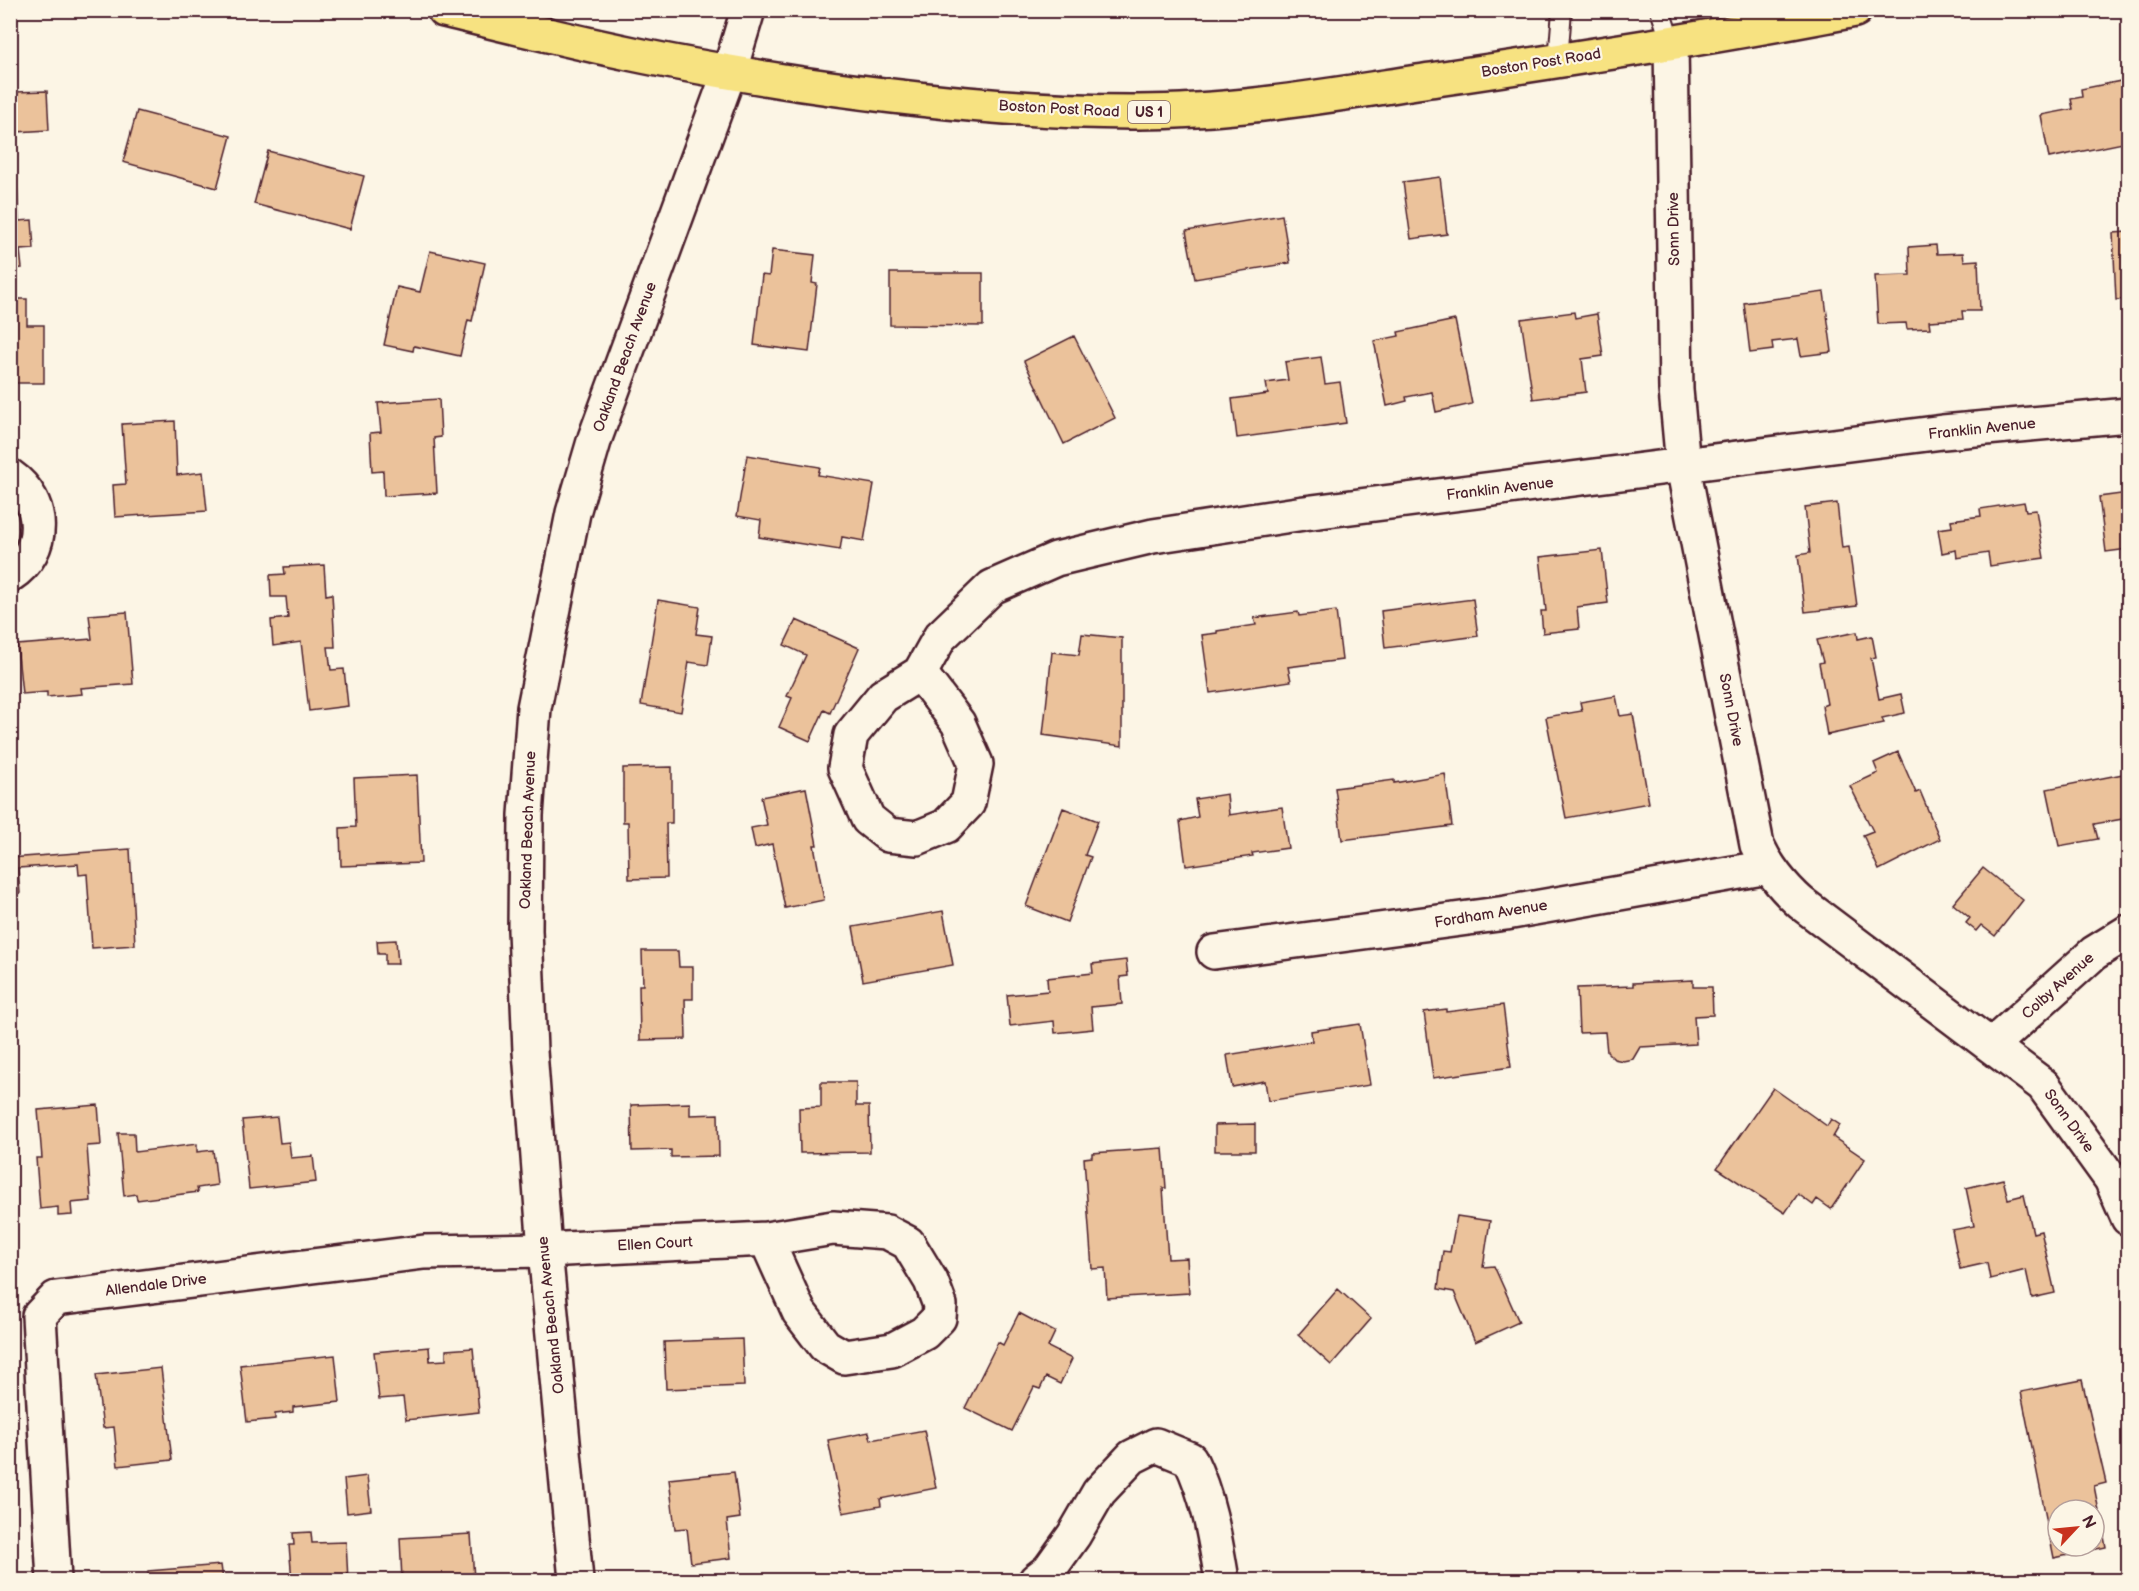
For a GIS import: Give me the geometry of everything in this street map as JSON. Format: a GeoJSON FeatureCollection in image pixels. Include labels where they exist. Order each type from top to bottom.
{"type":"FeatureCollection","features":[{"type":"Feature","properties":{"kind":"main road","name":"Boston Post Road"},"geometry":{"type":"LineString","coordinates":[[444,10],[633,54],[729,73],[927,100],[1068,112],[1136,112],[1272,104],[1671,43],[1855,10]]}},
{"type":"Feature","properties":{"kind":"street","name":"Oakland Beach Avenue"},"geometry":{"type":"LineString","coordinates":[[576,1581],[545,1250],[530,1051],[525,930],[526,815],[534,708],[573,513],[595,438],[729,73],[748,10]]}},
{"type":"Feature","properties":{"kind":"street","name":"Sonn Drive"},"geometry":{"type":"LineString","coordinates":[[1671,43],[1676,390],[1683,466],[1757,845],[1768,867],[1783,887],[1801,903],[2043,1085],[2111,1179],[2128,1218]]}},
{"type":"Feature","properties":{"kind":"street","name":"Franklin Avenue"},"geometry":{"type":"LineString","coordinates":[[920,673],[958,723],[976,764],[968,803],[946,826],[917,838],[888,834],[868,819],[845,768],[851,735],[883,696],[920,673],[940,637],[992,587],[1056,559],[1153,536],[1304,513],[1943,432],[2128,415]]}},
{"type":"Feature","properties":{"kind":"street"},"geometry":{"type":"LineString","coordinates":[[10,476],[20,483],[31,498],[37,516],[38,534],[32,552],[20,568],[10,575]]}},
{"type":"Feature","properties":{"kind":"street","name":"Fordham Avenue"},"geometry":{"type":"LineString","coordinates":[[1214,952],[1506,913],[1768,867]]}},
{"type":"Feature","properties":{"kind":"street","name":"Colby Avenue"},"geometry":{"type":"LineString","coordinates":[[1992,1045],[2094,953],[2128,932]]}},
{"type":"Feature","properties":{"kind":"street","name":"Ellen Court"},"geometry":{"type":"LineString","coordinates":[[545,1250],[766,1239],[833,1228],[887,1232],[908,1243],[931,1281],[940,1305],[939,1318],[924,1333],[892,1350],[844,1357],[825,1346],[799,1312],[766,1239]]}},
{"type":"Feature","properties":{"kind":"street","name":"Allendale Drive"},"geometry":{"type":"LineString","coordinates":[[54,1581],[39,1316],[56,1298],[424,1252],[545,1250]]}},
{"type":"Feature","properties":{"kind":"street"},"geometry":{"type":"LineString","coordinates":[[1036,1581],[1049,1570],[1099,1492],[1132,1457],[1156,1445],[1190,1459],[1202,1484],[1214,1531],[1222,1581]]}},
{"type":"Feature","properties":{"kind":"lane"},"geometry":{"type":"LineString","coordinates":[[1558,61],[1562,10]]}},
{"type":"Feature","properties":{"kind":"lane"},"geometry":{"type":"LineString","coordinates":[[1660,10],[1671,43]]}},
{"type":"Feature","properties":{"kind":"building"},"geometry":{"type":"Polygon","coordinates":[[[10,78],[14,78],[14,92],[47,91],[49,130],[16,132],[16,137],[10,137],[10,78]]]}},
{"type":"Feature","properties":{"kind":"building"},"geometry":{"type":"Polygon","coordinates":[[[2121,81],[2128,117],[2128,142],[2049,158],[2041,115],[2073,109],[2071,99],[2082,97],[2081,89],[2121,81]]]}},
{"type":"Feature","properties":{"kind":"building"},"geometry":{"type":"Polygon","coordinates":[[[137,111],[231,136],[217,188],[123,162],[137,111]]]}},
{"type":"Feature","properties":{"kind":"building"},"geometry":{"type":"Polygon","coordinates":[[[268,151],[364,176],[350,229],[254,204],[268,151]]]}},
{"type":"Feature","properties":{"kind":"building"},"geometry":{"type":"Polygon","coordinates":[[[1440,177],[1447,234],[1411,239],[1403,182],[1440,177]]]}},
{"type":"Feature","properties":{"kind":"building"},"geometry":{"type":"Polygon","coordinates":[[[10,183],[17,183],[19,221],[32,220],[34,249],[20,250],[22,268],[10,269],[10,183]]]}},
{"type":"Feature","properties":{"kind":"building"},"geometry":{"type":"Polygon","coordinates":[[[1282,215],[1290,263],[1195,279],[1186,231],[1282,215]]]}},
{"type":"Feature","properties":{"kind":"building"},"geometry":{"type":"Polygon","coordinates":[[[2128,232],[2128,299],[2116,300],[2113,233],[2128,232]]]}},
{"type":"Feature","properties":{"kind":"building"},"geometry":{"type":"Polygon","coordinates":[[[1936,245],[1937,254],[1963,253],[1964,261],[1978,260],[1980,311],[1962,311],[1963,319],[1929,321],[1930,328],[1907,329],[1906,323],[1878,324],[1875,276],[1910,275],[1909,247],[1936,245]]]}},
{"type":"Feature","properties":{"kind":"building"},"geometry":{"type":"Polygon","coordinates":[[[772,250],[815,255],[812,283],[817,284],[809,352],[754,345],[762,275],[769,276],[772,250]]]}},
{"type":"Feature","properties":{"kind":"building"},"geometry":{"type":"Polygon","coordinates":[[[430,251],[485,263],[472,321],[468,320],[460,356],[414,346],[413,351],[384,345],[397,287],[420,292],[430,251]]]}},
{"type":"Feature","properties":{"kind":"building"},"geometry":{"type":"Polygon","coordinates":[[[890,273],[983,273],[983,326],[890,325],[890,273]]]}},
{"type":"Feature","properties":{"kind":"building"},"geometry":{"type":"Polygon","coordinates":[[[1824,292],[1832,352],[1801,356],[1798,339],[1772,342],[1773,350],[1750,353],[1744,303],[1824,292]]]}},
{"type":"Feature","properties":{"kind":"building"},"geometry":{"type":"Polygon","coordinates":[[[10,299],[27,299],[27,325],[44,325],[44,383],[10,383],[10,299]]]}},
{"type":"Feature","properties":{"kind":"building"},"geometry":{"type":"Polygon","coordinates":[[[1574,312],[1575,318],[1597,314],[1603,356],[1582,359],[1586,392],[1533,399],[1521,319],[1574,312]]]}},
{"type":"Feature","properties":{"kind":"building"},"geometry":{"type":"Polygon","coordinates":[[[1455,320],[1472,404],[1436,412],[1432,392],[1406,397],[1407,401],[1387,406],[1374,341],[1399,336],[1398,332],[1455,320]]]}},
{"type":"Feature","properties":{"kind":"building"},"geometry":{"type":"Polygon","coordinates":[[[1074,336],[1115,418],[1064,444],[1024,361],[1074,336]]]}},
{"type":"Feature","properties":{"kind":"building"},"geometry":{"type":"Polygon","coordinates":[[[1321,357],[1325,384],[1340,382],[1346,423],[1237,438],[1232,399],[1268,394],[1266,383],[1288,380],[1285,362],[1321,357]]]}},
{"type":"Feature","properties":{"kind":"building"},"geometry":{"type":"Polygon","coordinates":[[[439,399],[441,437],[434,438],[437,493],[384,496],[383,471],[372,472],[370,433],[381,432],[378,403],[439,399]]]}},
{"type":"Feature","properties":{"kind":"building"},"geometry":{"type":"Polygon","coordinates":[[[175,421],[177,475],[203,472],[207,511],[115,517],[113,485],[126,484],[122,424],[175,421]]]}},
{"type":"Feature","properties":{"kind":"building"},"geometry":{"type":"Polygon","coordinates":[[[747,455],[820,467],[818,475],[874,484],[864,541],[842,537],[840,550],[759,537],[761,520],[737,516],[747,455]]]}},
{"type":"Feature","properties":{"kind":"building"},"geometry":{"type":"Polygon","coordinates":[[[2128,493],[2128,549],[2106,552],[2099,497],[2128,493]]]}},
{"type":"Feature","properties":{"kind":"building"},"geometry":{"type":"Polygon","coordinates":[[[2024,502],[2026,511],[2036,510],[2044,558],[1990,566],[1988,553],[1957,558],[1956,550],[1942,553],[1938,529],[1952,527],[1951,520],[1981,516],[1980,509],[2024,502]]]}},
{"type":"Feature","properties":{"kind":"building"},"geometry":{"type":"Polygon","coordinates":[[[1837,503],[1842,548],[1849,547],[1857,606],[1805,612],[1798,555],[1810,553],[1805,507],[1837,503]]]}},
{"type":"Feature","properties":{"kind":"building"},"geometry":{"type":"Polygon","coordinates":[[[1602,550],[1608,603],[1577,607],[1579,629],[1543,633],[1541,611],[1546,611],[1540,557],[1602,550]]]}},
{"type":"Feature","properties":{"kind":"building"},"geometry":{"type":"Polygon","coordinates":[[[324,565],[326,595],[332,594],[335,647],[328,647],[331,670],[344,669],[348,706],[309,711],[301,642],[273,646],[271,620],[288,618],[286,597],[271,597],[270,575],[285,574],[284,567],[324,565]]]}},
{"type":"Feature","properties":{"kind":"building"},"geometry":{"type":"Polygon","coordinates":[[[1473,599],[1478,636],[1385,648],[1381,611],[1473,599]]]}},
{"type":"Feature","properties":{"kind":"building"},"geometry":{"type":"Polygon","coordinates":[[[658,600],[700,607],[696,634],[712,636],[708,665],[689,662],[681,712],[641,705],[658,600]]]}},
{"type":"Feature","properties":{"kind":"building"},"geometry":{"type":"Polygon","coordinates":[[[1336,611],[1342,660],[1288,667],[1291,681],[1210,693],[1202,635],[1256,625],[1254,618],[1298,612],[1299,616],[1336,611]]]}},
{"type":"Feature","properties":{"kind":"building"},"geometry":{"type":"Polygon","coordinates":[[[127,612],[133,684],[81,688],[82,694],[47,697],[47,692],[22,694],[17,645],[92,639],[89,615],[127,612]]]}},
{"type":"Feature","properties":{"kind":"building"},"geometry":{"type":"Polygon","coordinates":[[[796,620],[859,648],[830,713],[824,710],[810,741],[779,727],[792,698],[787,696],[806,655],[784,645],[796,620]]]}},
{"type":"Feature","properties":{"kind":"building"},"geometry":{"type":"Polygon","coordinates":[[[1857,632],[1858,639],[1872,636],[1876,657],[1871,658],[1879,699],[1901,694],[1905,713],[1882,718],[1884,723],[1827,735],[1822,706],[1827,704],[1819,663],[1823,662],[1817,640],[1857,632]]]}},
{"type":"Feature","properties":{"kind":"building"},"geometry":{"type":"Polygon","coordinates":[[[1082,634],[1122,638],[1122,746],[1043,735],[1052,652],[1079,655],[1082,634]]]}},
{"type":"Feature","properties":{"kind":"building"},"geometry":{"type":"Polygon","coordinates":[[[1616,696],[1620,716],[1633,714],[1649,803],[1566,818],[1546,717],[1582,711],[1580,702],[1616,696]]]}},
{"type":"Feature","properties":{"kind":"building"},"geometry":{"type":"Polygon","coordinates":[[[1898,752],[1916,793],[1920,791],[1940,839],[1879,870],[1863,835],[1873,831],[1850,786],[1878,773],[1874,763],[1898,752]]]}},
{"type":"Feature","properties":{"kind":"building"},"geometry":{"type":"Polygon","coordinates":[[[672,767],[672,823],[666,823],[667,878],[629,879],[628,822],[623,822],[623,768],[672,767]]]}},
{"type":"Feature","properties":{"kind":"building"},"geometry":{"type":"Polygon","coordinates":[[[2128,773],[2128,818],[2094,824],[2098,839],[2059,846],[2047,789],[2128,773]]]}},
{"type":"Feature","properties":{"kind":"building"},"geometry":{"type":"Polygon","coordinates":[[[1445,774],[1452,826],[1342,840],[1335,788],[1394,780],[1394,783],[1445,774]]]}},
{"type":"Feature","properties":{"kind":"building"},"geometry":{"type":"Polygon","coordinates":[[[417,775],[421,863],[341,866],[340,828],[356,827],[354,778],[417,775]]]}},
{"type":"Feature","properties":{"kind":"building"},"geometry":{"type":"Polygon","coordinates":[[[806,788],[817,845],[814,845],[824,900],[785,908],[772,844],[755,848],[751,828],[767,825],[761,797],[806,788]]]}},
{"type":"Feature","properties":{"kind":"building"},"geometry":{"type":"Polygon","coordinates":[[[1227,794],[1229,815],[1282,807],[1288,848],[1186,866],[1180,821],[1198,817],[1195,799],[1227,794]]]}},
{"type":"Feature","properties":{"kind":"building"},"geometry":{"type":"Polygon","coordinates":[[[1063,808],[1098,821],[1085,855],[1091,857],[1067,922],[1026,906],[1063,808]]]}},
{"type":"Feature","properties":{"kind":"building"},"geometry":{"type":"Polygon","coordinates":[[[130,849],[135,945],[92,948],[87,874],[79,875],[78,864],[18,868],[20,893],[10,894],[10,858],[130,849]]]}},
{"type":"Feature","properties":{"kind":"building"},"geometry":{"type":"Polygon","coordinates":[[[1983,868],[2023,900],[1995,936],[1981,925],[1976,931],[1966,923],[1970,918],[1953,904],[1983,868]]]}},
{"type":"Feature","properties":{"kind":"building"},"geometry":{"type":"Polygon","coordinates":[[[943,911],[953,965],[863,981],[853,927],[943,911]]]}},
{"type":"Feature","properties":{"kind":"building"},"geometry":{"type":"Polygon","coordinates":[[[396,940],[398,964],[385,964],[385,954],[378,954],[377,941],[396,940]]]}},
{"type":"Feature","properties":{"kind":"building"},"geometry":{"type":"Polygon","coordinates":[[[642,951],[678,951],[679,967],[693,967],[693,999],[685,999],[686,1039],[640,1040],[639,985],[643,985],[642,951]]]}},
{"type":"Feature","properties":{"kind":"building"},"geometry":{"type":"Polygon","coordinates":[[[1126,960],[1128,976],[1120,977],[1122,1004],[1091,1007],[1093,1029],[1055,1033],[1054,1021],[1010,1026],[1007,995],[1048,991],[1047,978],[1093,973],[1092,964],[1126,960]]]}},
{"type":"Feature","properties":{"kind":"building"},"geometry":{"type":"Polygon","coordinates":[[[1693,980],[1693,987],[1712,987],[1713,1015],[1694,1016],[1696,1044],[1640,1047],[1633,1059],[1623,1061],[1614,1059],[1607,1052],[1605,1032],[1579,1033],[1577,988],[1633,986],[1633,983],[1693,980]]]}},
{"type":"Feature","properties":{"kind":"building"},"geometry":{"type":"Polygon","coordinates":[[[1503,1005],[1511,1067],[1433,1078],[1424,1012],[1446,1009],[1446,1012],[1503,1005]]]}},
{"type":"Feature","properties":{"kind":"building"},"geometry":{"type":"Polygon","coordinates":[[[1360,1024],[1370,1085],[1268,1101],[1265,1081],[1232,1087],[1227,1055],[1312,1041],[1311,1031],[1360,1024]]]}},
{"type":"Feature","properties":{"kind":"building"},"geometry":{"type":"Polygon","coordinates":[[[821,1082],[856,1082],[856,1106],[869,1106],[870,1152],[800,1153],[799,1108],[821,1107],[821,1082]]]}},
{"type":"Feature","properties":{"kind":"building"},"geometry":{"type":"Polygon","coordinates":[[[1773,1088],[1827,1126],[1831,1119],[1840,1125],[1833,1137],[1865,1159],[1831,1209],[1817,1199],[1813,1205],[1798,1194],[1785,1213],[1717,1168],[1773,1088]]]}},
{"type":"Feature","properties":{"kind":"building"},"geometry":{"type":"Polygon","coordinates":[[[690,1103],[690,1115],[718,1114],[719,1156],[671,1157],[671,1150],[632,1151],[631,1105],[690,1103]]]}},
{"type":"Feature","properties":{"kind":"building"},"geometry":{"type":"Polygon","coordinates":[[[98,1105],[101,1145],[87,1146],[91,1201],[71,1203],[72,1215],[58,1216],[58,1207],[40,1209],[36,1158],[42,1158],[38,1110],[98,1105]]]}},
{"type":"Feature","properties":{"kind":"building"},"geometry":{"type":"Polygon","coordinates":[[[277,1117],[280,1143],[289,1142],[291,1158],[313,1156],[316,1182],[249,1189],[242,1120],[277,1117]]]}},
{"type":"Feature","properties":{"kind":"building"},"geometry":{"type":"Polygon","coordinates":[[[1255,1124],[1255,1151],[1215,1151],[1215,1125],[1255,1124]]]}},
{"type":"Feature","properties":{"kind":"building"},"geometry":{"type":"Polygon","coordinates":[[[118,1133],[134,1133],[135,1152],[197,1144],[197,1152],[213,1150],[217,1185],[197,1188],[198,1192],[137,1200],[136,1194],[124,1196],[118,1133]]]}},
{"type":"Feature","properties":{"kind":"building"},"geometry":{"type":"Polygon","coordinates":[[[1163,1148],[1168,1259],[1187,1258],[1189,1293],[1107,1298],[1105,1268],[1092,1269],[1084,1158],[1092,1157],[1092,1153],[1163,1148]]]}},
{"type":"Feature","properties":{"kind":"building"},"geometry":{"type":"Polygon","coordinates":[[[2003,1179],[2008,1199],[2024,1195],[2033,1233],[2041,1231],[2055,1293],[2032,1298],[2026,1270],[1990,1279],[1987,1263],[1960,1269],[1952,1230],[1974,1226],[1966,1188],[2003,1179]]]}},
{"type":"Feature","properties":{"kind":"building"},"geometry":{"type":"Polygon","coordinates":[[[1457,1216],[1490,1221],[1483,1267],[1494,1266],[1519,1322],[1475,1342],[1454,1292],[1438,1289],[1443,1251],[1450,1252],[1457,1216]]]}},
{"type":"Feature","properties":{"kind":"building"},"geometry":{"type":"Polygon","coordinates":[[[1338,1289],[1371,1319],[1331,1365],[1298,1335],[1338,1289]]]}},
{"type":"Feature","properties":{"kind":"building"},"geometry":{"type":"Polygon","coordinates":[[[1019,1313],[1055,1332],[1048,1347],[1072,1359],[1060,1384],[1046,1377],[1040,1389],[1034,1387],[1012,1431],[965,1408],[998,1342],[1003,1345],[1019,1313]]]}},
{"type":"Feature","properties":{"kind":"building"},"geometry":{"type":"Polygon","coordinates":[[[742,1339],[744,1386],[666,1389],[664,1342],[742,1339]]]}},
{"type":"Feature","properties":{"kind":"building"},"geometry":{"type":"Polygon","coordinates":[[[429,1347],[430,1361],[446,1360],[446,1350],[473,1348],[479,1412],[406,1420],[403,1397],[379,1399],[374,1352],[429,1347]]]}},
{"type":"Feature","properties":{"kind":"building"},"geometry":{"type":"Polygon","coordinates":[[[335,1355],[340,1402],[293,1407],[293,1412],[275,1414],[275,1419],[247,1422],[240,1365],[335,1355]]]}},
{"type":"Feature","properties":{"kind":"building"},"geometry":{"type":"Polygon","coordinates":[[[161,1368],[172,1460],[118,1466],[114,1427],[103,1428],[96,1375],[161,1368]]]}},
{"type":"Feature","properties":{"kind":"building"},"geometry":{"type":"Polygon","coordinates":[[[2082,1380],[2106,1483],[2094,1486],[2096,1498],[2046,1498],[2046,1518],[2021,1392],[2082,1380]]]}},
{"type":"Feature","properties":{"kind":"building"},"geometry":{"type":"Polygon","coordinates":[[[924,1430],[936,1488],[880,1499],[881,1506],[843,1513],[828,1440],[869,1432],[871,1440],[924,1430]]]}},
{"type":"Feature","properties":{"kind":"building"},"geometry":{"type":"Polygon","coordinates":[[[734,1472],[740,1518],[727,1520],[731,1558],[691,1563],[687,1528],[675,1529],[669,1479],[734,1472]]]}},
{"type":"Feature","properties":{"kind":"building"},"geometry":{"type":"Polygon","coordinates":[[[367,1476],[371,1510],[347,1513],[344,1479],[367,1476]]]}},
{"type":"Feature","properties":{"kind":"building"},"geometry":{"type":"Polygon","coordinates":[[[311,1532],[312,1543],[346,1542],[348,1580],[292,1580],[289,1545],[294,1545],[293,1533],[311,1532]]]}},
{"type":"Feature","properties":{"kind":"building"},"geometry":{"type":"Polygon","coordinates":[[[471,1534],[474,1579],[402,1580],[400,1538],[471,1534]]]}},
{"type":"Feature","properties":{"kind":"building"},"geometry":{"type":"Polygon","coordinates":[[[221,1565],[223,1580],[148,1580],[148,1571],[221,1565]]]}}]}
